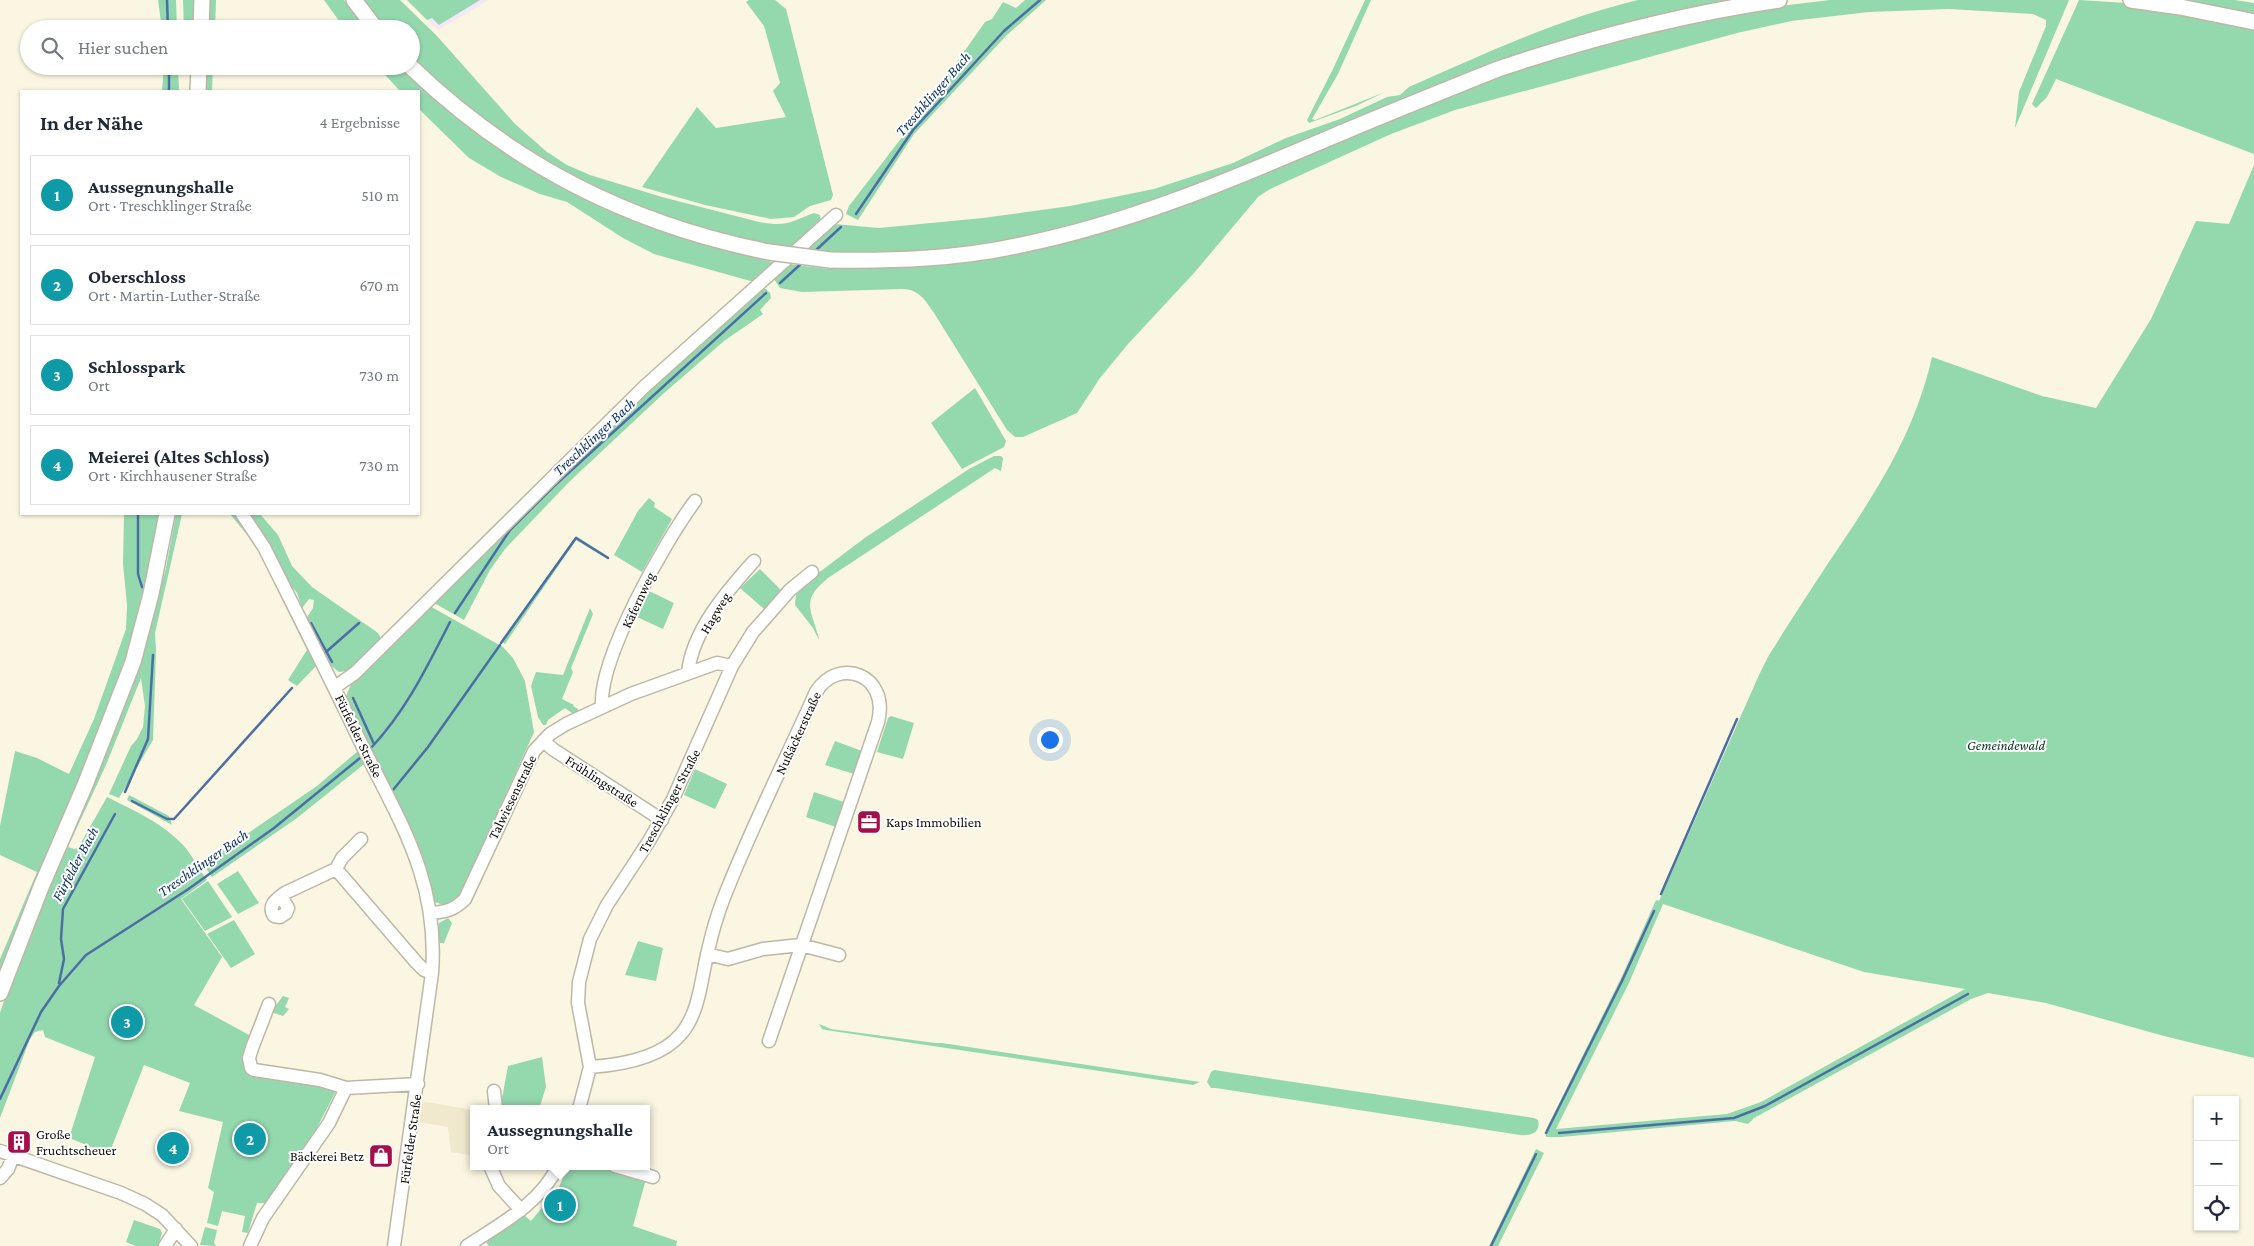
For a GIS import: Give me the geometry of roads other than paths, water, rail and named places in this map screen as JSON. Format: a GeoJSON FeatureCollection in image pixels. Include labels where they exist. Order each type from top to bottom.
{"type":"FeatureCollection","features":[{"type":"Feature","properties":{"kind":"main road"},"geometry":{"type":"LineString","coordinates":[[201,20],[202,0]]}},
{"type":"Feature","properties":{"kind":"main road"},"geometry":{"type":"LineString","coordinates":[[354,0],[369,20]]}},
{"type":"Feature","properties":{"kind":"main road"},"geometry":{"type":"LineString","coordinates":[[420,75],[472,122],[536,165],[571,185],[640,216],[733,245],[769,252],[830,260],[912,260],[958,256],[1021,245],[1095,226],[1160,206],[1489,72],[1546,53],[1656,22],[1731,7],[1779,0]]}},
{"type":"Feature","properties":{"kind":"main road"},"geometry":{"type":"LineString","coordinates":[[2131,0],[2180,7],[2254,22]]}},
{"type":"Feature","properties":{"kind":"main road"},"geometry":{"type":"LineString","coordinates":[[198,90],[199,75]]}},
{"type":"Feature","properties":{"kind":"main road"},"geometry":{"type":"LineString","coordinates":[[0,993],[40,886],[83,791],[133,662],[151,594],[167,515]]}},
{"type":"Feature","properties":{"kind":"street"},"geometry":{"type":"LineString","coordinates":[[335,687],[354,673],[644,387],[836,215]]}},
{"type":"Feature","properties":{"kind":"street","name":"Käfernweg"},"geometry":{"type":"LineString","coordinates":[[602,707],[604,684],[625,628],[656,561],[695,501]]}},
{"type":"Feature","properties":{"kind":"street","name":"Fürfelder Straße"},"geometry":{"type":"LineString","coordinates":[[243,515],[264,547],[409,837],[420,867],[430,914],[432,973],[394,1246]]}},
{"type":"Feature","properties":{"kind":"street","name":"Hagweg"},"geometry":{"type":"LineString","coordinates":[[688,673],[691,658],[714,609],[754,561]]}},
{"type":"Feature","properties":{"kind":"street","name":"Treschklinger Straße"},"geometry":{"type":"LineString","coordinates":[[579,1105],[590,1068],[578,1003],[579,982],[590,939],[607,905],[662,820],[704,732],[732,666],[753,632],[774,607],[812,572]]}},
{"type":"Feature","properties":{"kind":"street","name":"Talwiesenstraße"},"geometry":{"type":"LineString","coordinates":[[430,914],[449,911],[465,899],[534,751],[543,741],[566,724],[602,707],[717,663],[732,666]]}},
{"type":"Feature","properties":{"kind":"street","name":"Nußäckerstraße"},"geometry":{"type":"LineString","coordinates":[[590,1068],[640,1058],[659,1051],[682,1034],[696,1006],[707,954],[723,900],[816,692],[822,682],[835,675],[860,676],[873,684],[878,690],[881,710],[770,1041]]}},
{"type":"Feature","properties":{"kind":"street","name":"Frühlingstraße"},"geometry":{"type":"LineString","coordinates":[[543,741],[662,820]]}},
{"type":"Feature","properties":{"kind":"street"},"geometry":{"type":"LineString","coordinates":[[280,896],[336,869],[342,858],[361,839]]}},
{"type":"Feature","properties":{"kind":"street"},"geometry":{"type":"LineString","coordinates":[[336,869],[416,962],[424,970],[432,973]]}},
{"type":"Feature","properties":{"kind":"street"},"geometry":{"type":"LineString","coordinates":[[707,954],[728,959],[763,949],[801,945],[839,955]]}},
{"type":"Feature","properties":{"kind":"street"},"geometry":{"type":"LineString","coordinates":[[269,1004],[249,1058],[251,1068],[264,1073],[320,1080],[346,1088],[418,1084]]}},
{"type":"Feature","properties":{"kind":"street"},"geometry":{"type":"LineString","coordinates":[[250,1246],[263,1218],[329,1123],[346,1088]]}},
{"type":"Feature","properties":{"kind":"street"},"geometry":{"type":"LineString","coordinates":[[494,1091],[496,1105]]}},
{"type":"Feature","properties":{"kind":"street"},"geometry":{"type":"LineString","coordinates":[[0,1151],[121,1193],[162,1215],[191,1246]]}},
{"type":"Feature","properties":{"kind":"street"},"geometry":{"type":"LineString","coordinates":[[0,1178],[8,1169],[13,1156]]}},
{"type":"Feature","properties":{"kind":"street"},"geometry":{"type":"LineString","coordinates":[[492,1170],[499,1186],[521,1210]]}},
{"type":"Feature","properties":{"kind":"street"},"geometry":{"type":"LineString","coordinates":[[467,1246],[521,1210],[545,1188],[556,1170]]}},
{"type":"Feature","properties":{"kind":"street"},"geometry":{"type":"LineString","coordinates":[[629,1170],[653,1177]]}},
{"type":"Feature","properties":{"kind":"street"},"geometry":{"type":"LineString","coordinates":[[165,1246],[176,1229]]}},
{"type":"Feature","properties":{"kind":"waterway","name":"Fürfelder Bach"},"geometry":{"type":"LineString","coordinates":[[167,0],[168,20]]}},
{"type":"Feature","properties":{"kind":"waterway","name":"Treschklinger Bach"},"geometry":{"type":"LineString","coordinates":[[856,214],[913,130],[1004,31],[1040,0]]}},
{"type":"Feature","properties":{"kind":"waterway","name":"Fürfelder Bach"},"geometry":{"type":"LineString","coordinates":[[169,75],[169,90]]}},
{"type":"Feature","properties":{"kind":"waterway","name":"Treschklinger Bach"},"geometry":{"type":"LineString","coordinates":[[814,252],[841,227]]}},
{"type":"Feature","properties":{"kind":"waterway","name":"Treschklinger Bach"},"geometry":{"type":"LineString","coordinates":[[780,283],[803,262]]}},
{"type":"Feature","properties":{"kind":"waterway","name":"Treschklinger Bach"},"geometry":{"type":"LineString","coordinates":[[455,613],[510,530],[554,486],[766,293]]}},
{"type":"Feature","properties":{"kind":"waterway","name":"Fürfelder Bach"},"geometry":{"type":"LineString","coordinates":[[138,515],[138,574],[142,587]]}},
{"type":"Feature","properties":{"kind":"waterway"},"geometry":{"type":"LineString","coordinates":[[501,643],[576,538],[608,558]]}},
{"type":"Feature","properties":{"kind":"waterway","name":"Treschklinger Bach"},"geometry":{"type":"LineString","coordinates":[[371,748],[384,734],[405,704],[450,622]]}},
{"type":"Feature","properties":{"kind":"waterway"},"geometry":{"type":"LineString","coordinates":[[311,623],[332,662]]}},
{"type":"Feature","properties":{"kind":"waterway"},"geometry":{"type":"LineString","coordinates":[[326,652],[359,623]]}},
{"type":"Feature","properties":{"kind":"waterway"},"geometry":{"type":"LineString","coordinates":[[393,790],[428,747],[500,645]]}},
{"type":"Feature","properties":{"kind":"waterway","name":"Fürfelder Bach"},"geometry":{"type":"LineString","coordinates":[[125,792],[148,739],[153,655]]}},
{"type":"Feature","properties":{"kind":"waterway"},"geometry":{"type":"LineString","coordinates":[[132,801],[167,819],[174,819],[292,688]]}},
{"type":"Feature","properties":{"kind":"waterway"},"geometry":{"type":"LineString","coordinates":[[353,698],[374,744]]}},
{"type":"Feature","properties":{"kind":"waterway"},"geometry":{"type":"LineString","coordinates":[[1661,894],[1737,719]]}},
{"type":"Feature","properties":{"kind":"waterway","name":"Treschklinger Bach"},"geometry":{"type":"LineString","coordinates":[[0,1099],[41,1012],[59,986],[86,955],[187,890],[274,828],[360,758]]}},
{"type":"Feature","properties":{"kind":"waterway","name":"Fürfelder Bach"},"geometry":{"type":"LineString","coordinates":[[59,983],[64,959],[61,939],[63,909],[115,814]]}},
{"type":"Feature","properties":{"kind":"waterway"},"geometry":{"type":"LineString","coordinates":[[1546,1133],[1622,981],[1654,911]]}},
{"type":"Feature","properties":{"kind":"waterway"},"geometry":{"type":"LineString","coordinates":[[1559,1133],[1734,1118],[1765,1106],[1968,994]]}},
{"type":"Feature","properties":{"kind":"waterway"},"geometry":{"type":"LineString","coordinates":[[1491,1246],[1536,1154]]}},
{"type":"Feature","properties":{"kind":"place","name":"Kaps Immobilien"},"geometry":{"type":"Point","coordinates":[869,822]}},
{"type":"Feature","properties":{"kind":"place","name":"Schlosspark"},"geometry":{"type":"Point","coordinates":[127,1022]}},
{"type":"Feature","properties":{"kind":"place","name":"Oberschloss"},"geometry":{"type":"Point","coordinates":[250,1139]}},
{"type":"Feature","properties":{"kind":"place","name":"Große Fruchtscheuer"},"geometry":{"type":"Point","coordinates":[19,1142]}},
{"type":"Feature","properties":{"kind":"place","name":"Meierei (Altes Schloss)"},"geometry":{"type":"Point","coordinates":[173,1148]}},
{"type":"Feature","properties":{"kind":"place","name":"Bäckerei Betz"},"geometry":{"type":"Point","coordinates":[381,1156]}},
{"type":"Feature","properties":{"kind":"place","name":"Aussegnungshalle"},"geometry":{"type":"Point","coordinates":[560,1205]}},
{"type":"Feature","properties":{"kind":"park label","name":"Gemeindewald"},"geometry":{"type":"Point","coordinates":[2006,745]}}]}
